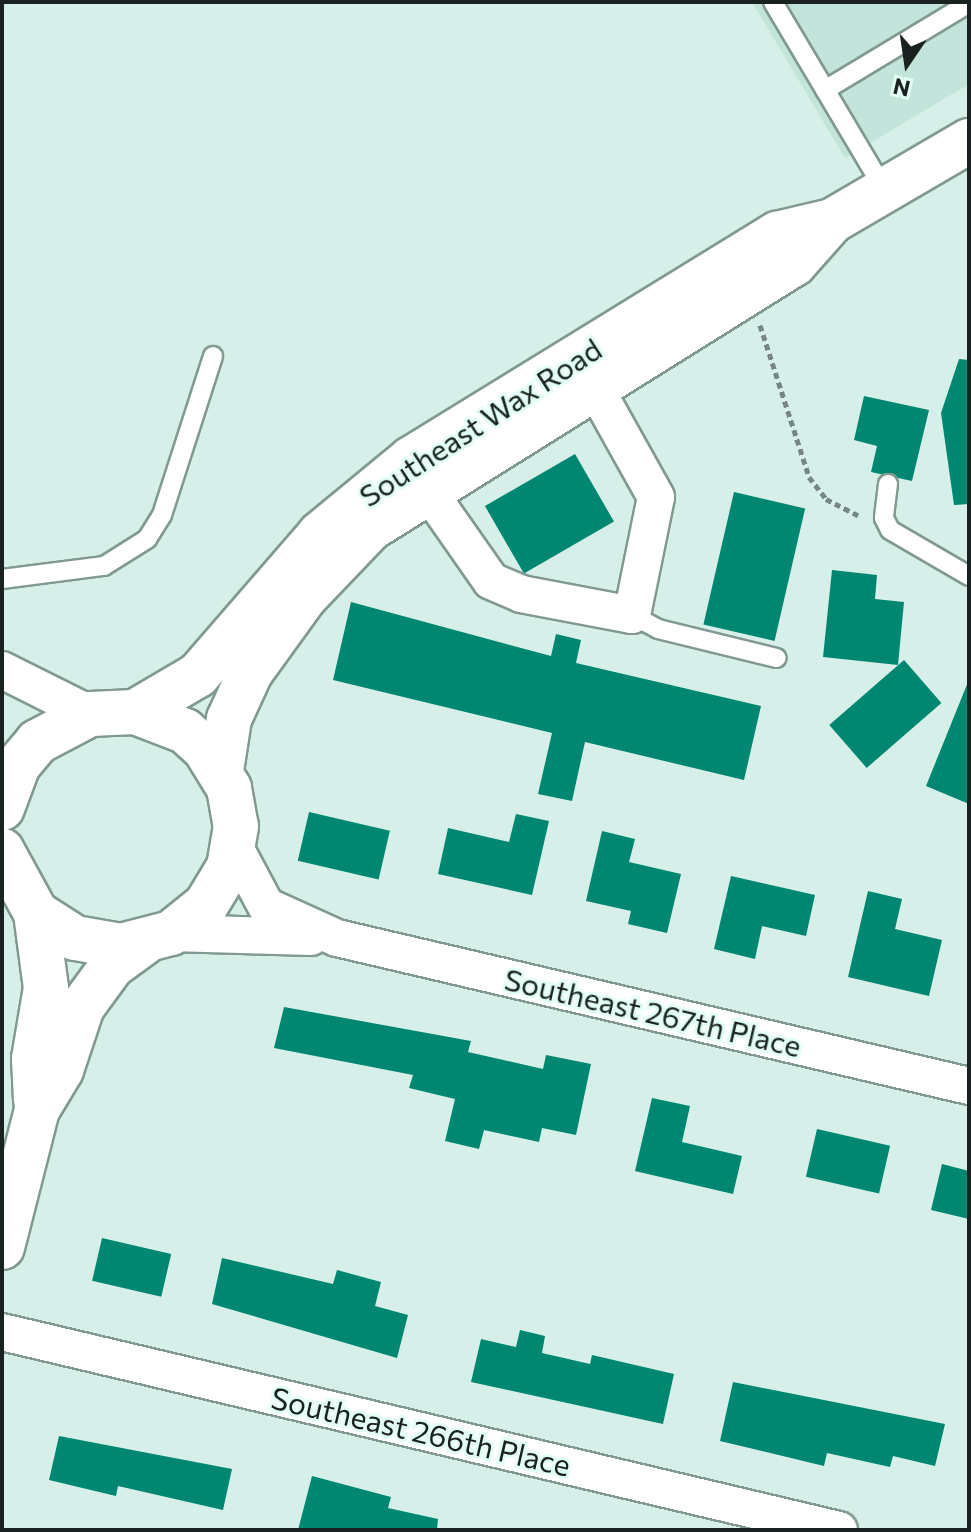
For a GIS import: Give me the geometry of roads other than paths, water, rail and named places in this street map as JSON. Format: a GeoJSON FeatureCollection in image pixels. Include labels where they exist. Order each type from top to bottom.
{"type":"FeatureCollection","features":[{"type":"Feature","properties":{"kind":"street","name":"Southeast Wax Road"},"geometry":{"type":"LineString","coordinates":[[221,771],[237,698],[266,648],[338,559],[426,488],[794,264],[832,221],[969,141]]}},
{"type":"Feature","properties":{"kind":"street","name":"Southeast Wax Road"},"geometry":{"type":"LineString","coordinates":[[135,712],[198,675],[320,534],[401,467],[777,234],[832,221]]}},
{"type":"Feature","properties":{"kind":"street"},"geometry":{"type":"LineString","coordinates":[[426,488],[491,581],[521,594],[632,615],[656,497],[594,386]]}},
{"type":"Feature","properties":{"kind":"street"},"geometry":{"type":"LineString","coordinates":[[2,670],[90,714]]}},
{"type":"Feature","properties":{"kind":"street"},"geometry":{"type":"LineString","coordinates":[[2,1247],[37,1110],[95,987],[220,888],[234,846],[234,807],[221,771],[185,731],[135,712],[90,714],[37,742],[3,785]]}},
{"type":"Feature","properties":{"kind":"street","name":"Southeast 267th Place"},"geometry":{"type":"LineString","coordinates":[[234,846],[266,906],[337,938],[969,1086]]}},
{"type":"Feature","properties":{"kind":"street"},"geometry":{"type":"LineString","coordinates":[[2,851],[20,899],[46,988],[34,1059],[37,1110]]}},
{"type":"Feature","properties":{"kind":"street"},"geometry":{"type":"LineString","coordinates":[[20,899],[98,944],[158,938]]}},
{"type":"Feature","properties":{"kind":"street","name":"Southeast 267th Place"},"geometry":{"type":"LineString","coordinates":[[158,938],[337,938]]}},
{"type":"Feature","properties":{"kind":"street","name":"Southeast 266th Place"},"geometry":{"type":"LineString","coordinates":[[2,1332],[839,1530]]}},
{"type":"Feature","properties":{"kind":"lane"},"geometry":{"type":"LineString","coordinates":[[774,2],[884,189]]}},
{"type":"Feature","properties":{"kind":"lane"},"geometry":{"type":"LineString","coordinates":[[825,90],[969,3]]}},
{"type":"Feature","properties":{"kind":"lane"},"geometry":{"type":"LineString","coordinates":[[2,579],[104,566],[147,539],[162,515],[213,356]]}},
{"type":"Feature","properties":{"kind":"lane"},"geometry":{"type":"LineString","coordinates":[[888,484],[884,518],[890,530],[969,576]]}},
{"type":"Feature","properties":{"kind":"lane"},"geometry":{"type":"LineString","coordinates":[[632,615],[658,629],[777,658]]}}]}
